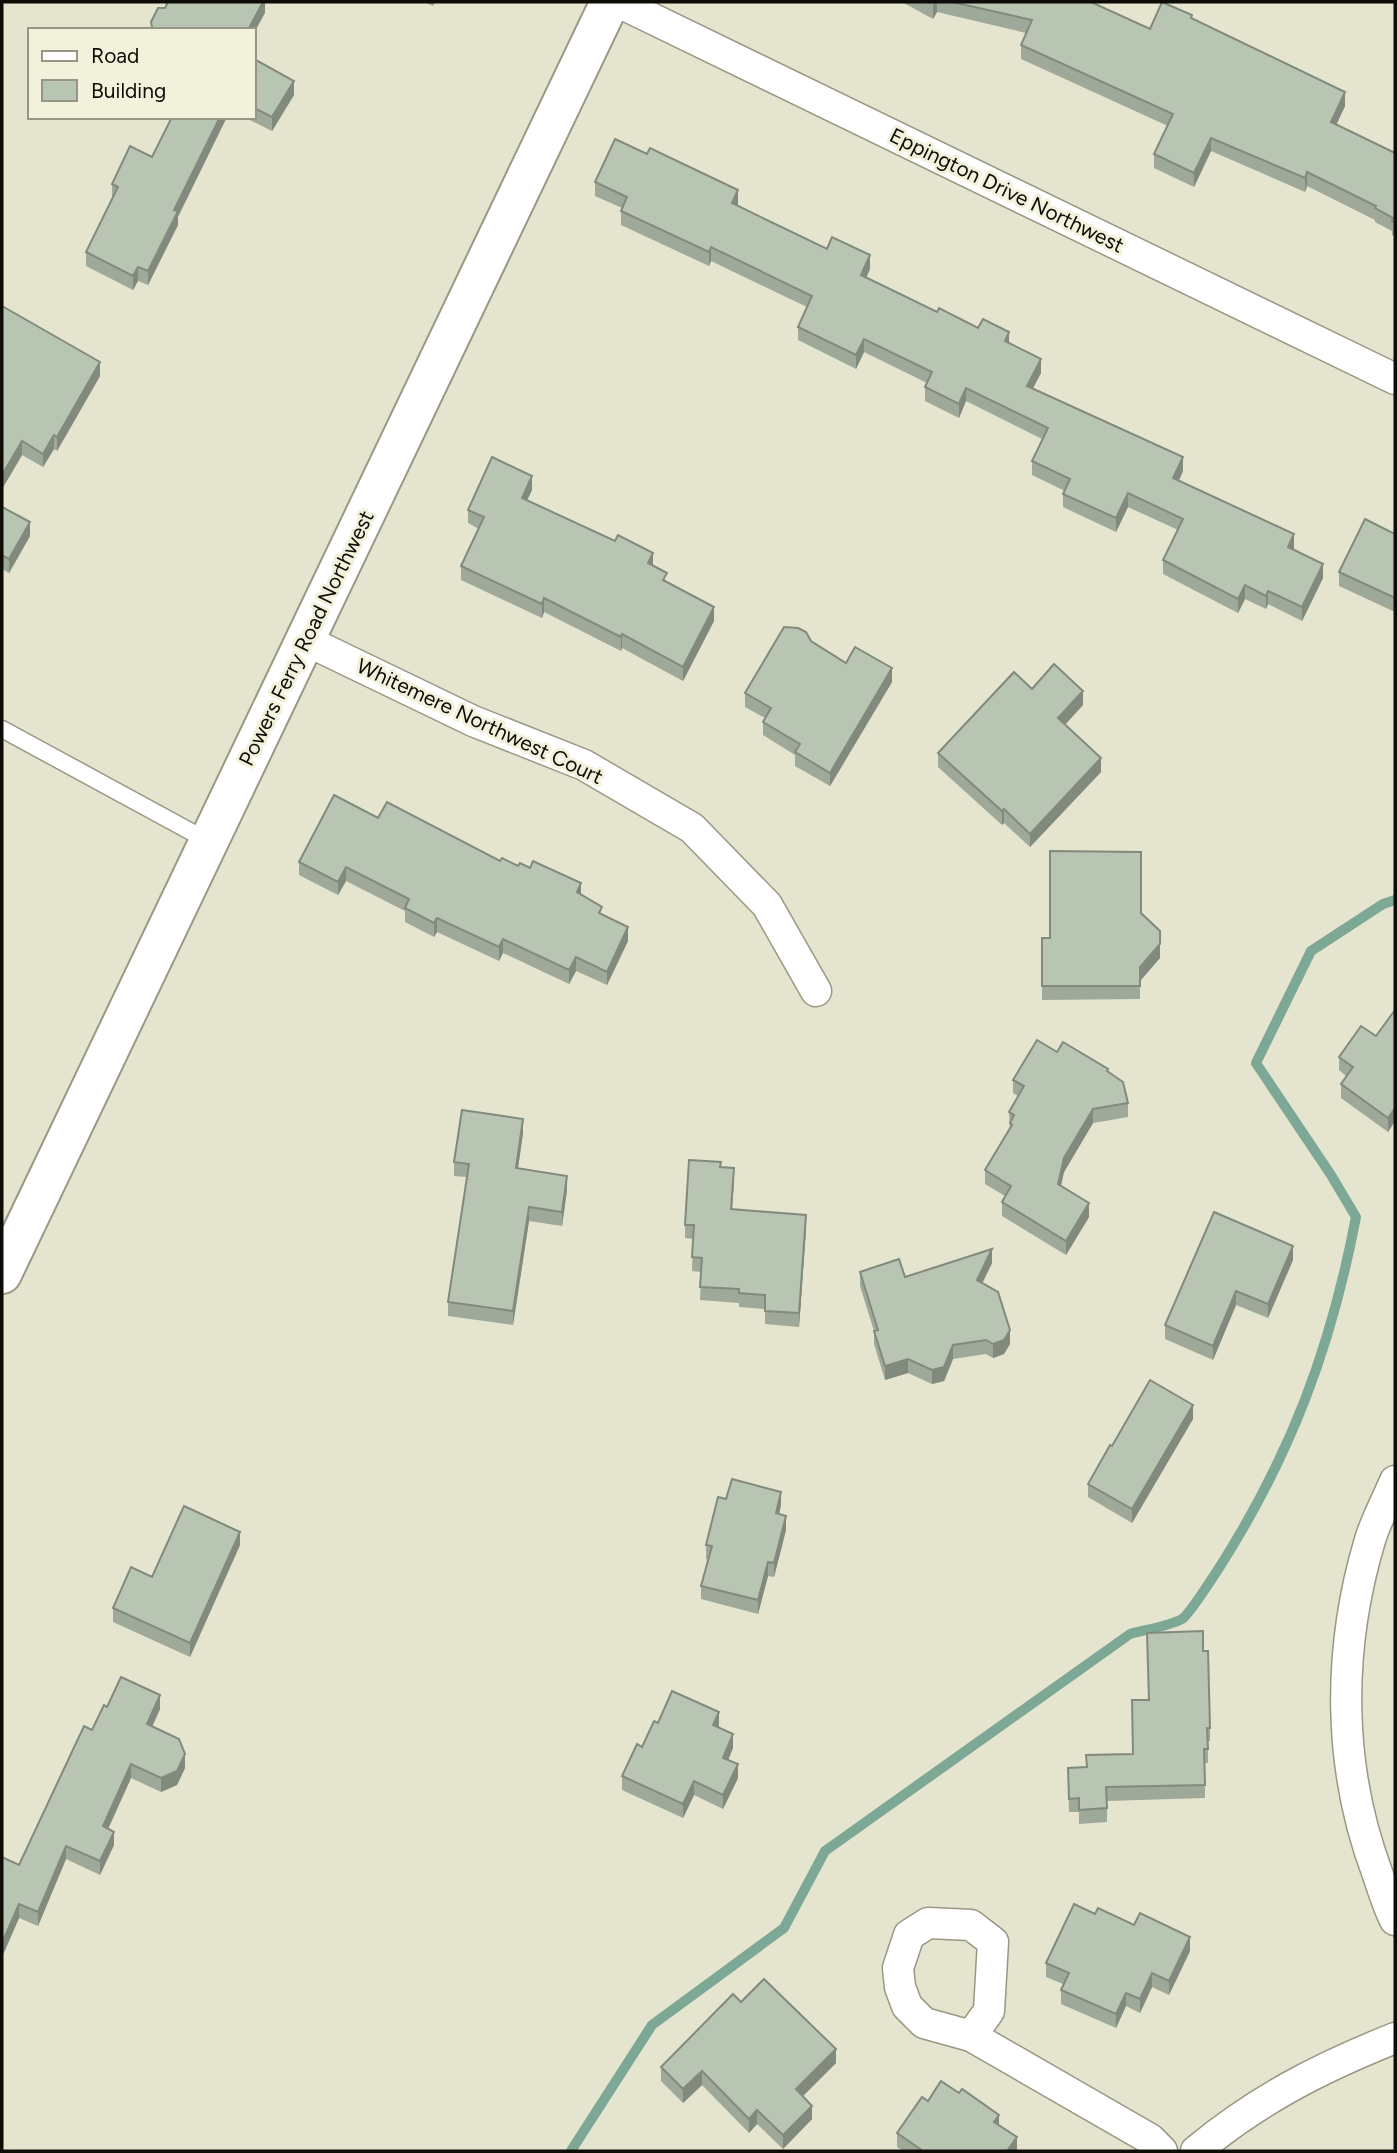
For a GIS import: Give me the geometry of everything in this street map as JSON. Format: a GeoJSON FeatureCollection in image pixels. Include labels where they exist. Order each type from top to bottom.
{"type":"FeatureCollection","features":[{"type":"Feature","properties":{"kind":"street","name":"Powers Ferry Road Northwest"},"geometry":{"type":"LineString","coordinates":[[2,1274],[610,2]]}},
{"type":"Feature","properties":{"kind":"street","name":"Eppington Drive Northwest"},"geometry":{"type":"LineString","coordinates":[[618,2],[1395,379]]}},
{"type":"Feature","properties":{"kind":"street","name":"Whitemere Northwest Court"},"geometry":{"type":"LineString","coordinates":[[305,640],[473,721],[584,765],[692,828],[767,905],[816,991]]}},
{"type":"Feature","properties":{"kind":"street"},"geometry":{"type":"LineString","coordinates":[[1395,1481],[1371,1537],[1355,1598],[1347,1661],[1346,1723],[1353,1786],[1367,1847],[1395,1920]]}},
{"type":"Feature","properties":{"kind":"street"},"geometry":{"type":"LineString","coordinates":[[971,2036],[1150,2139],[1162,2151]]}},
{"type":"Feature","properties":{"kind":"street"},"geometry":{"type":"LineString","coordinates":[[1196,2151],[1227,2126],[1280,2091],[1337,2062],[1395,2038]]}},
{"type":"Feature","properties":{"kind":"lane"},"geometry":{"type":"LineString","coordinates":[[2,729],[208,841]]}},
{"type":"Feature","properties":{"kind":"building"},"geometry":{"type":"Polygon","coordinates":[[[168,2],[263,2],[249,28],[151,28],[151,22],[158,8],[165,8],[168,2]]]}},
{"type":"Feature","properties":{"kind":"building"},"geometry":{"type":"Polygon","coordinates":[[[952,2],[1091,2],[1150,29],[1162,2],[1192,15],[1191,18],[1345,92],[1331,122],[1395,153],[1395,223],[1393,218],[1375,208],[1376,206],[1307,172],[1305,178],[1211,138],[1194,173],[1154,154],[1173,114],[1021,45],[1032,20],[952,2]]]}},
{"type":"Feature","properties":{"kind":"building"},"geometry":{"type":"Polygon","coordinates":[[[256,60],[294,81],[272,117],[256,109],[256,60]]]}},
{"type":"Feature","properties":{"kind":"building"},"geometry":{"type":"Polygon","coordinates":[[[171,119],[219,119],[174,210],[178,211],[148,271],[138,267],[133,276],[86,252],[118,187],[112,184],[130,146],[152,157],[171,119]]]}},
{"type":"Feature","properties":{"kind":"building"},"geometry":{"type":"Polygon","coordinates":[[[615,139],[647,154],[650,148],[738,190],[732,203],[827,249],[832,237],[870,255],[861,275],[937,312],[939,308],[978,328],[983,319],[1009,332],[1005,341],[1041,359],[1027,386],[1183,457],[1173,478],[1294,534],[1288,547],[1323,564],[1302,607],[1268,591],[1266,596],[1245,585],[1238,599],[1163,560],[1183,519],[1128,493],[1116,518],[1063,494],[1070,479],[1032,461],[1048,428],[966,388],[959,404],[925,387],[932,372],[864,339],[856,355],[798,327],[812,296],[711,247],[709,252],[621,211],[627,197],[595,182],[615,139]]]}},
{"type":"Feature","properties":{"kind":"building"},"geometry":{"type":"Polygon","coordinates":[[[2,306],[100,362],[57,437],[54,435],[43,454],[22,441],[2,475],[2,306]]]}},
{"type":"Feature","properties":{"kind":"building"},"geometry":{"type":"Polygon","coordinates":[[[492,457],[532,476],[522,498],[615,541],[618,535],[653,553],[648,563],[667,573],[663,580],[714,607],[683,667],[622,634],[621,637],[544,598],[542,604],[461,566],[484,517],[468,510],[492,457]]]}},
{"type":"Feature","properties":{"kind":"building"},"geometry":{"type":"Polygon","coordinates":[[[2,507],[30,522],[9,559],[2,555],[2,507]]]}},
{"type":"Feature","properties":{"kind":"building"},"geometry":{"type":"Polygon","coordinates":[[[1365,519],[1395,534],[1395,598],[1339,572],[1365,519]]]}},
{"type":"Feature","properties":{"kind":"building"},"geometry":{"type":"Polygon","coordinates":[[[784,627],[798,628],[806,632],[811,641],[846,663],[855,647],[892,668],[830,773],[795,752],[800,744],[763,722],[771,708],[745,693],[784,627]]]}},
{"type":"Feature","properties":{"kind":"building"},"geometry":{"type":"Polygon","coordinates":[[[1054,664],[1083,691],[1058,718],[1101,758],[1030,834],[938,753],[1014,672],[1032,689],[1054,664]]]}},
{"type":"Feature","properties":{"kind":"building"},"geometry":{"type":"Polygon","coordinates":[[[334,795],[378,818],[387,802],[500,861],[502,858],[518,866],[520,863],[530,868],[533,861],[581,883],[577,892],[602,907],[599,913],[628,927],[607,972],[576,957],[569,970],[503,939],[499,947],[437,918],[434,923],[405,908],[409,899],[346,867],[338,882],[299,862],[334,795]]]}},
{"type":"Feature","properties":{"kind":"building"},"geometry":{"type":"Polygon","coordinates":[[[1050,851],[1141,852],[1141,913],[1160,931],[1160,944],[1140,967],[1140,986],[1042,986],[1042,938],[1050,938],[1050,851]]]}},
{"type":"Feature","properties":{"kind":"building"},"geometry":{"type":"Polygon","coordinates":[[[1395,1010],[1395,1108],[1388,1118],[1341,1084],[1353,1067],[1339,1057],[1361,1026],[1376,1036],[1395,1010]]]}},
{"type":"Feature","properties":{"kind":"building"},"geometry":{"type":"Polygon","coordinates":[[[1037,1040],[1057,1052],[1063,1042],[1108,1069],[1107,1071],[1123,1082],[1128,1103],[1093,1109],[1064,1158],[1058,1184],[1089,1203],[1066,1241],[1002,1202],[1011,1186],[985,1170],[1012,1125],[1010,1123],[1014,1115],[1009,1112],[1024,1086],[1013,1080],[1037,1040]]]}},
{"type":"Feature","properties":{"kind":"building"},"geometry":{"type":"Polygon","coordinates":[[[462,1110],[523,1119],[516,1168],[567,1176],[562,1212],[529,1207],[513,1311],[448,1302],[469,1164],[454,1162],[462,1110]]]}},
{"type":"Feature","properties":{"kind":"building"},"geometry":{"type":"Polygon","coordinates":[[[689,1160],[721,1162],[720,1167],[734,1168],[731,1209],[806,1215],[799,1313],[765,1311],[765,1295],[739,1293],[739,1289],[700,1287],[702,1258],[692,1257],[694,1225],[685,1225],[689,1160]]]}},
{"type":"Feature","properties":{"kind":"building"},"geometry":{"type":"Polygon","coordinates":[[[1214,1212],[1293,1246],[1268,1304],[1236,1291],[1213,1346],[1165,1325],[1214,1212]]]}},
{"type":"Feature","properties":{"kind":"building"},"geometry":{"type":"Polygon","coordinates":[[[992,1249],[977,1280],[998,1292],[1010,1330],[1004,1340],[993,1344],[986,1340],[953,1345],[944,1367],[932,1370],[908,1359],[885,1366],[874,1331],[878,1330],[860,1272],[899,1259],[905,1277],[992,1249]]]}},
{"type":"Feature","properties":{"kind":"building"},"geometry":{"type":"Polygon","coordinates":[[[1150,1380],[1193,1405],[1132,1509],[1088,1484],[1150,1380]]]}},
{"type":"Feature","properties":{"kind":"building"},"geometry":{"type":"Polygon","coordinates":[[[732,1479],[781,1492],[776,1513],[786,1516],[774,1563],[768,1562],[758,1600],[701,1586],[712,1546],[706,1545],[718,1497],[726,1499],[732,1479]]]}},
{"type":"Feature","properties":{"kind":"building"},"geometry":{"type":"Polygon","coordinates":[[[184,1506],[240,1532],[190,1643],[113,1608],[131,1567],[152,1577],[184,1506]]]}},
{"type":"Feature","properties":{"kind":"building"},"geometry":{"type":"Polygon","coordinates":[[[1203,1631],[1203,1651],[1208,1651],[1210,1728],[1207,1728],[1208,1749],[1204,1749],[1205,1785],[1106,1787],[1107,1808],[1079,1810],[1079,1798],[1069,1799],[1068,1768],[1087,1767],[1086,1755],[1133,1754],[1132,1700],[1149,1700],[1147,1633],[1203,1631]]]}},
{"type":"Feature","properties":{"kind":"building"},"geometry":{"type":"Polygon","coordinates":[[[121,1677],[160,1695],[147,1724],[179,1739],[185,1754],[177,1771],[161,1778],[131,1764],[103,1826],[114,1832],[100,1861],[66,1846],[38,1912],[19,1904],[2,1943],[2,1857],[19,1865],[84,1726],[92,1730],[104,1705],[107,1707],[121,1677]]]}},
{"type":"Feature","properties":{"kind":"building"},"geometry":{"type":"Polygon","coordinates":[[[672,1691],[719,1712],[713,1725],[733,1734],[723,1758],[738,1764],[723,1795],[694,1781],[683,1804],[622,1776],[637,1744],[642,1747],[654,1721],[658,1723],[672,1691]]]}},
{"type":"Feature","properties":{"kind":"building"},"geometry":{"type":"Polygon","coordinates":[[[1074,1904],[1095,1914],[1098,1908],[1134,1925],[1140,1913],[1190,1937],[1169,1981],[1152,1973],[1140,1999],[1126,1993],[1116,2014],[1061,1990],[1069,1973],[1046,1963],[1074,1904]]]}},
{"type":"Feature","properties":{"kind":"building"},"geometry":{"type":"Polygon","coordinates":[[[764,1979],[836,2049],[796,2089],[812,2106],[783,2135],[757,2110],[749,2119],[702,2071],[683,2089],[661,2067],[733,1994],[741,2002],[764,1979]]]}},
{"type":"Feature","properties":{"kind":"building"},"geometry":{"type":"Polygon","coordinates":[[[941,2081],[959,2093],[962,2089],[999,2115],[994,2122],[1017,2137],[1007,2151],[923,2151],[897,2133],[922,2097],[928,2101],[941,2081]]]}},
{"type":"Feature","properties":{"kind":"waterway"},"geometry":{"type":"LineString","coordinates":[[571,2151],[652,2025],[784,1928],[825,1851],[1130,1634],[1182,1619],[1212,1579],[1267,1484],[1305,1399],[1334,1311],[1356,1217],[1256,1063],[1311,951],[1383,904],[1395,900]]}}]}
